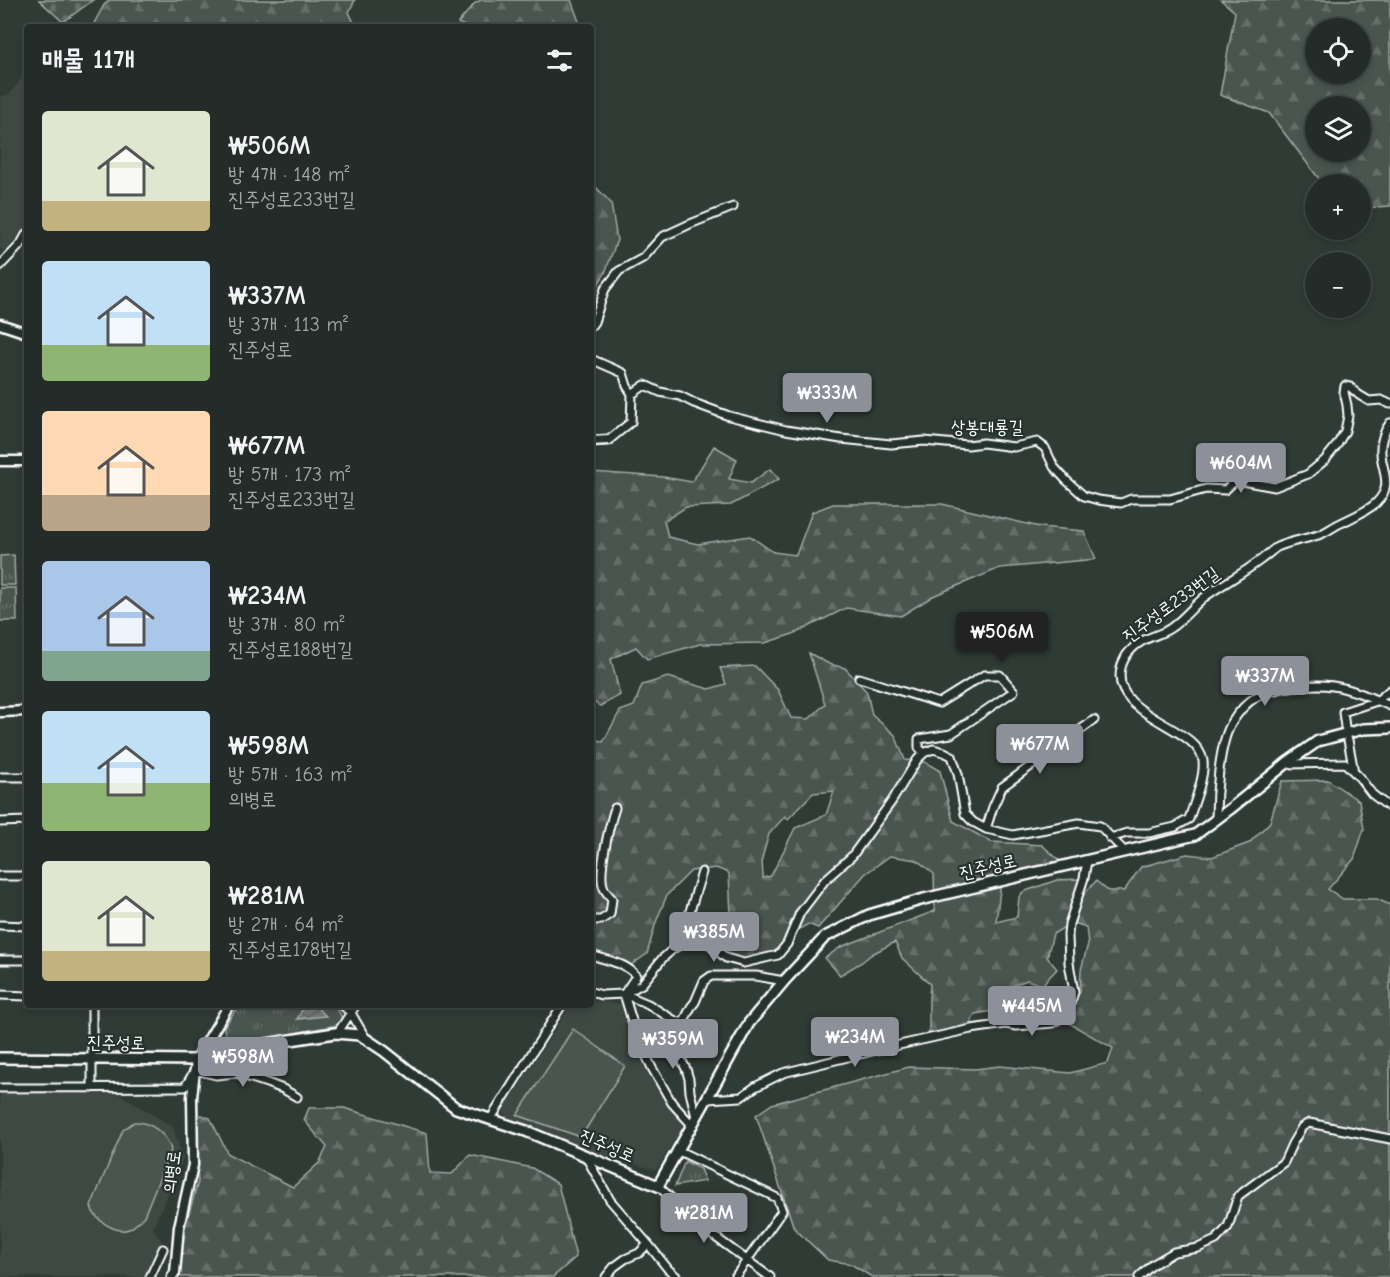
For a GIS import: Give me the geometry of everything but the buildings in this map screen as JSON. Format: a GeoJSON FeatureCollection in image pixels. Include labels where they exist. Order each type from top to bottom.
{"type":"FeatureCollection","features":[{"type":"Feature","properties":{"kind":"main road","name":"진주성로"},"geometry":{"type":"LineString","coordinates":[[0,1058],[92,1059],[195,1065],[246,1047],[335,1033],[360,1035],[456,1108],[526,1131],[658,1186],[749,1023],[825,937],[869,915],[924,899],[1195,835],[1318,741],[1363,729],[1390,728]]}},
{"type":"Feature","properties":{"kind":"street"},"geometry":{"type":"LineString","coordinates":[[594,322],[604,290],[619,272],[643,258],[662,237],[734,207]]}},
{"type":"Feature","properties":{"kind":"street"},"geometry":{"type":"LineString","coordinates":[[0,266],[24,245]]}},
{"type":"Feature","properties":{"kind":"street"},"geometry":{"type":"LineString","coordinates":[[0,324],[24,332]]}},
{"type":"Feature","properties":{"kind":"street"},"geometry":{"type":"LineString","coordinates":[[594,360],[623,373],[632,394],[631,422],[609,440],[594,441]]}},
{"type":"Feature","properties":{"kind":"street","name":"상봉대룡길"},"geometry":{"type":"LineString","coordinates":[[632,394],[645,385],[729,416],[786,430],[841,439],[891,444],[924,441],[968,445],[983,443],[1014,447],[1037,442],[1045,448],[1054,467],[1084,496],[1121,503],[1131,499],[1170,499],[1206,489],[1225,490],[1236,480],[1275,487],[1308,474],[1325,460],[1337,445],[1345,431],[1348,416],[1345,386],[1350,387],[1369,401],[1381,400],[1390,405]]}},
{"type":"Feature","properties":{"kind":"street","name":"진주성로233번길"},"geometry":{"type":"LineString","coordinates":[[1110,838],[1127,833],[1149,833],[1175,826],[1189,819],[1201,778],[1203,760],[1194,743],[1160,723],[1124,694],[1121,687],[1121,668],[1128,652],[1145,638],[1171,628],[1203,599],[1276,548],[1324,533],[1376,503],[1385,494],[1388,478],[1382,460],[1381,444],[1384,432],[1390,423]]}},
{"type":"Feature","properties":{"kind":"street"},"geometry":{"type":"LineString","coordinates":[[0,461],[24,461]]}},
{"type":"Feature","properties":{"kind":"street"},"geometry":{"type":"LineString","coordinates":[[859,678],[939,703],[984,675],[1000,675],[1014,690],[951,734],[919,739],[919,748],[924,753]]}},
{"type":"Feature","properties":{"kind":"street"},"geometry":{"type":"LineString","coordinates":[[1216,819],[1216,793],[1230,725],[1242,708],[1257,696],[1305,685],[1333,686],[1390,706]]}},
{"type":"Feature","properties":{"kind":"street"},"geometry":{"type":"LineString","coordinates":[[1345,727],[1343,711],[1377,701],[1390,690]]}},
{"type":"Feature","properties":{"kind":"street"},"geometry":{"type":"LineString","coordinates":[[0,712],[24,711]]}},
{"type":"Feature","properties":{"kind":"street"},"geometry":{"type":"LineString","coordinates":[[986,830],[1002,787],[1094,720]]}},
{"type":"Feature","properties":{"kind":"street"},"geometry":{"type":"LineString","coordinates":[[1348,740],[1354,772]]}},
{"type":"Feature","properties":{"kind":"street"},"geometry":{"type":"LineString","coordinates":[[695,936],[706,941],[726,958],[744,963],[778,956],[787,944],[800,913],[825,880],[852,856],[892,801],[917,760],[924,753],[933,749],[952,756],[958,774],[965,814],[986,830],[1013,835],[1079,823],[1100,826],[1125,852]]}},
{"type":"Feature","properties":{"kind":"street"},"geometry":{"type":"LineString","coordinates":[[1286,764],[1346,763],[1372,794],[1390,808]]}},
{"type":"Feature","properties":{"kind":"street"},"geometry":{"type":"LineString","coordinates":[[0,777],[24,777]]}},
{"type":"Feature","properties":{"kind":"street"},"geometry":{"type":"LineString","coordinates":[[594,920],[601,920],[610,914],[612,899],[604,888],[601,876],[606,841],[615,808]]}},
{"type":"Feature","properties":{"kind":"street"},"geometry":{"type":"LineString","coordinates":[[0,822],[24,822]]}},
{"type":"Feature","properties":{"kind":"street"},"geometry":{"type":"LineString","coordinates":[[707,1099],[741,1097],[783,1073],[971,1029],[1006,1024],[1016,1026],[1053,1023],[1063,1016],[1074,992],[1069,963],[1069,924],[1087,861]]}},
{"type":"Feature","properties":{"kind":"street"},"geometry":{"type":"LineString","coordinates":[[695,936],[690,911],[702,872]]}},
{"type":"Feature","properties":{"kind":"street"},"geometry":{"type":"LineString","coordinates":[[0,876],[24,876]]}},
{"type":"Feature","properties":{"kind":"street"},"geometry":{"type":"LineString","coordinates":[[0,926],[24,926]]}},
{"type":"Feature","properties":{"kind":"street"},"geometry":{"type":"LineString","coordinates":[[624,994],[642,984],[673,948],[695,936]]}},
{"type":"Feature","properties":{"kind":"street"},"geometry":{"type":"LineString","coordinates":[[594,956],[633,971],[636,976],[624,994]]}},
{"type":"Feature","properties":{"kind":"street"},"geometry":{"type":"LineString","coordinates":[[0,960],[24,960]]}},
{"type":"Feature","properties":{"kind":"street"},"geometry":{"type":"LineString","coordinates":[[594,993],[624,994],[683,1023],[704,981],[711,976],[756,976],[784,981]]}},
{"type":"Feature","properties":{"kind":"street"},"geometry":{"type":"LineString","coordinates":[[624,994],[636,1034],[652,1068],[672,1103],[694,1121]]}},
{"type":"Feature","properties":{"kind":"street"},"geometry":{"type":"LineString","coordinates":[[0,995],[24,996]]}},
{"type":"Feature","properties":{"kind":"street"},"geometry":{"type":"LineString","coordinates":[[92,1008],[92,1088]]}},
{"type":"Feature","properties":{"kind":"street","name":"의병로"},"geometry":{"type":"LineString","coordinates":[[172,1277],[175,1273],[178,1227],[193,1165],[192,1096],[195,1065],[225,1008]]}},
{"type":"Feature","properties":{"kind":"street"},"geometry":{"type":"LineString","coordinates":[[345,1008],[351,1013],[367,1040]]}},
{"type":"Feature","properties":{"kind":"street"},"geometry":{"type":"LineString","coordinates":[[335,1033],[354,1008]]}},
{"type":"Feature","properties":{"kind":"street"},"geometry":{"type":"LineString","coordinates":[[490,1120],[560,1008]]}},
{"type":"Feature","properties":{"kind":"street"},"geometry":{"type":"LineString","coordinates":[[679,1022],[675,1041],[689,1079],[694,1121]]}},
{"type":"Feature","properties":{"kind":"street"},"geometry":{"type":"LineString","coordinates":[[0,1088],[185,1087],[195,1065],[216,1075],[236,1074],[267,1083],[297,1097]]}},
{"type":"Feature","properties":{"kind":"street"},"geometry":{"type":"LineString","coordinates":[[1138,1277],[1152,1265],[1174,1252],[1198,1248],[1216,1240],[1228,1227],[1238,1196],[1284,1162],[1302,1127],[1309,1123],[1390,1139]]}},
{"type":"Feature","properties":{"kind":"street"},"geometry":{"type":"LineString","coordinates":[[677,1150],[777,1198],[782,1210],[735,1277]]}},
{"type":"Feature","properties":{"kind":"street"},"geometry":{"type":"LineString","coordinates":[[585,1155],[610,1200],[677,1277]]}},
{"type":"Feature","properties":{"kind":"street"},"geometry":{"type":"LineString","coordinates":[[658,1186],[707,1231],[770,1277]]}},
{"type":"Feature","properties":{"kind":"street"},"geometry":{"type":"LineString","coordinates":[[606,1277],[614,1267],[639,1253],[648,1244]]}},
{"type":"Feature","properties":{"kind":"street"},"geometry":{"type":"LineString","coordinates":[[150,1277],[163,1250]]}},
{"type":"Feature","properties":{"kind":"shaded area"},"geometry":{"type":"Polygon","coordinates":[[[24,75],[24,231],[6,250],[0,249],[0,96],[9,95],[24,75]]]}},
{"type":"Feature","properties":{"kind":"shaded area"},"geometry":{"type":"Polygon","coordinates":[[[594,1001],[621,1004],[628,1031],[644,1065],[684,1126],[656,1170],[606,1157],[507,1120],[503,1110],[569,1008],[594,1008],[594,1001]]]}},
{"type":"Feature","properties":{"kind":"shaded area"},"geometry":{"type":"Polygon","coordinates":[[[0,1092],[118,1093],[173,1127],[183,1159],[153,1228],[162,1242],[149,1276],[0,1277],[0,1092]]]}},
{"type":"Feature","properties":{"kind":"green space"},"geometry":{"type":"Polygon","coordinates":[[[39,0],[93,0],[63,22],[39,0]]]}},
{"type":"Feature","properties":{"kind":"green space"},"geometry":{"type":"Polygon","coordinates":[[[110,0],[355,0],[349,12],[355,24],[94,24],[104,5],[110,0]]]}},
{"type":"Feature","properties":{"kind":"green space"},"geometry":{"type":"Polygon","coordinates":[[[481,0],[571,0],[580,24],[458,23],[475,3],[481,0]]]}},
{"type":"Feature","properties":{"kind":"green space"},"geometry":{"type":"Polygon","coordinates":[[[1221,0],[1390,0],[1390,206],[1371,207],[1371,174],[1315,174],[1306,162],[1371,162],[1371,96],[1305,96],[1305,160],[1269,113],[1220,95],[1235,12],[1221,0]]]}},
{"type":"Feature","properties":{"kind":"green space"},"geometry":{"type":"Polygon","coordinates":[[[594,185],[611,203],[617,240],[605,273],[594,291],[594,185]]]}},
{"type":"Feature","properties":{"kind":"green space"},"geometry":{"type":"Polygon","coordinates":[[[714,446],[737,459],[729,479],[751,483],[770,469],[779,479],[731,505],[686,507],[664,521],[668,537],[698,544],[750,536],[773,552],[796,555],[812,512],[833,504],[942,504],[1040,527],[1084,531],[1096,559],[1000,568],[933,596],[901,616],[846,608],[796,633],[765,643],[700,644],[647,659],[636,647],[611,659],[620,695],[600,706],[594,702],[594,472],[663,477],[692,482],[714,446]]]}},
{"type":"Feature","properties":{"kind":"green space"},"geometry":{"type":"Polygon","coordinates":[[[14,555],[15,585],[0,585],[0,556],[14,555]]]}},
{"type":"Feature","properties":{"kind":"green space"},"geometry":{"type":"Polygon","coordinates":[[[0,588],[16,588],[17,621],[0,621],[0,588]]]}},
{"type":"Feature","properties":{"kind":"green space"},"geometry":{"type":"Polygon","coordinates":[[[809,653],[829,664],[845,668],[867,692],[872,715],[895,735],[905,760],[925,762],[940,771],[953,821],[991,842],[1042,845],[1060,861],[1001,882],[996,922],[1017,917],[1019,897],[1023,892],[1057,880],[1079,879],[1066,926],[1053,934],[1047,957],[1057,969],[1042,985],[1027,980],[1009,987],[1006,1004],[998,1010],[975,1014],[969,1025],[960,1029],[929,1034],[930,984],[902,958],[895,942],[840,975],[825,958],[841,947],[935,911],[934,874],[917,860],[890,856],[865,874],[818,928],[808,924],[786,937],[772,957],[738,966],[724,957],[745,928],[731,915],[729,873],[716,868],[691,871],[667,895],[647,954],[625,969],[594,954],[594,738],[603,742],[620,711],[634,706],[642,685],[668,677],[709,689],[726,684],[720,668],[755,666],[778,690],[791,718],[809,719],[825,704],[809,653]],[[834,791],[813,793],[788,819],[785,816],[769,834],[762,858],[763,878],[771,876],[795,828],[826,815],[834,791]]]}},
{"type":"Feature","properties":{"kind":"green space"},"geometry":{"type":"Polygon","coordinates":[[[1328,780],[1359,801],[1364,829],[1354,859],[1328,889],[1343,899],[1377,899],[1390,905],[1390,1277],[872,1277],[851,1264],[828,1260],[794,1228],[756,1115],[772,1104],[909,1067],[975,1069],[1000,1066],[1070,1073],[1108,1063],[1113,1048],[1067,1022],[1080,991],[1081,970],[1088,944],[1086,927],[1074,923],[1081,897],[1096,881],[1108,891],[1124,891],[1141,867],[1187,854],[1212,857],[1249,843],[1270,822],[1282,781],[1328,780]]]}},
{"type":"Feature","properties":{"kind":"green space"},"geometry":{"type":"Polygon","coordinates":[[[237,1008],[335,1008],[341,1019],[338,1025],[234,1044],[226,1037],[224,1027],[237,1008]]]}},
{"type":"Feature","properties":{"kind":"green space"},"geometry":{"type":"Polygon","coordinates":[[[573,1029],[625,1066],[581,1137],[517,1115],[573,1029]]]}},
{"type":"Feature","properties":{"kind":"green space"},"geometry":{"type":"Polygon","coordinates":[[[309,1108],[344,1108],[427,1133],[430,1173],[452,1174],[470,1155],[532,1168],[558,1184],[576,1257],[553,1277],[178,1277],[181,1241],[198,1182],[195,1150],[188,1120],[202,1115],[210,1118],[228,1154],[293,1187],[319,1163],[327,1147],[304,1120],[309,1108]]]}},
{"type":"Feature","properties":{"kind":"green space"},"geometry":{"type":"Polygon","coordinates":[[[134,1122],[152,1126],[166,1139],[171,1150],[144,1216],[129,1229],[124,1230],[106,1225],[96,1216],[91,1206],[123,1130],[134,1122]]]}},
{"type":"Feature","properties":{"kind":"green space"},"geometry":{"type":"Polygon","coordinates":[[[685,1161],[700,1169],[705,1181],[675,1186],[685,1161]]]}},
{"type":"Feature","properties":{"kind":"water"},"geometry":{"type":"Polygon","coordinates":[[[303,1008],[317,1008],[326,1016],[297,1019],[303,1008]]]}}]}
